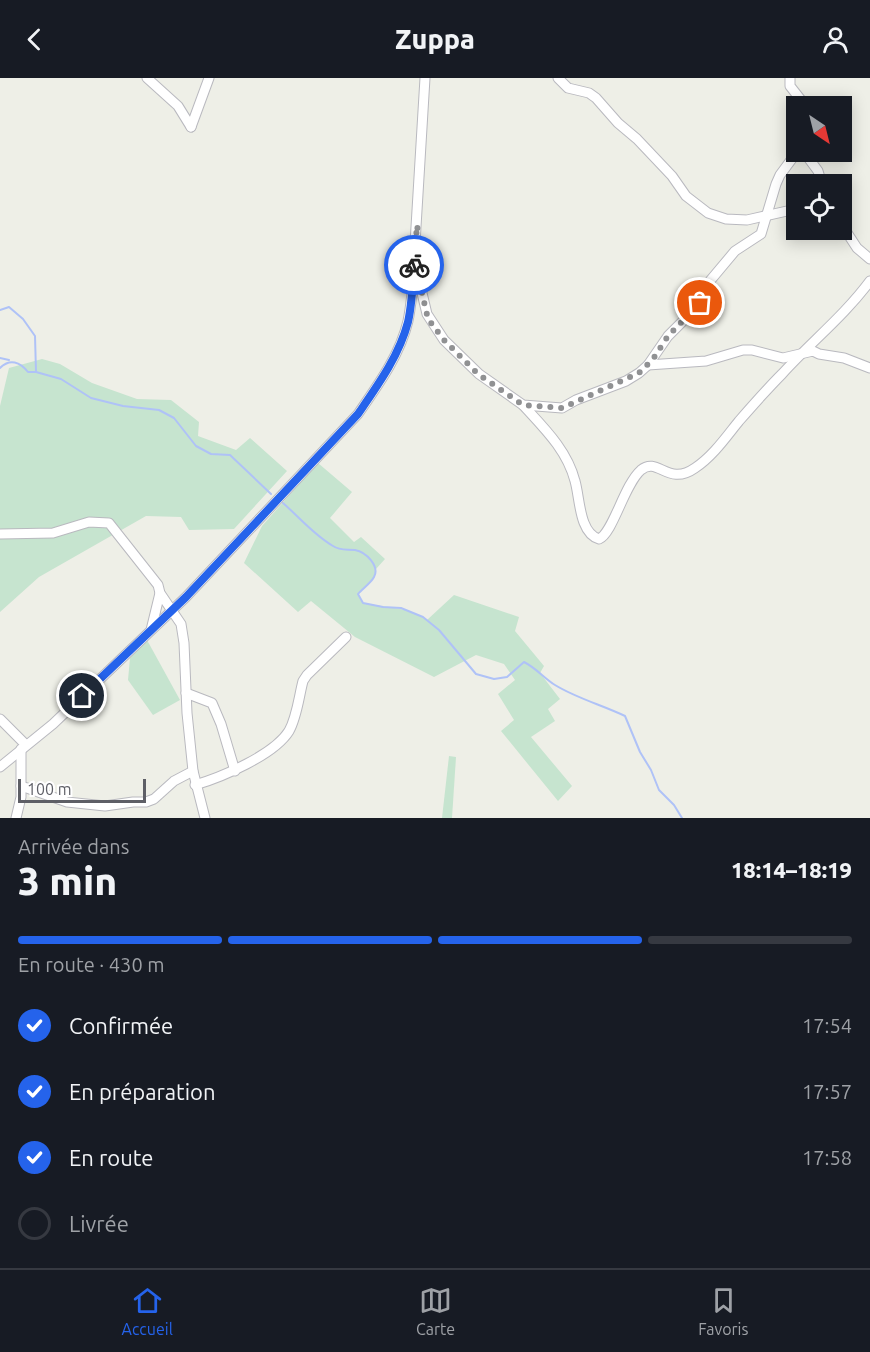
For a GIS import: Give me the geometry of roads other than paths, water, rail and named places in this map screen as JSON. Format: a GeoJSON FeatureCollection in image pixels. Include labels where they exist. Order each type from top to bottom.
{"type":"FeatureCollection","features":[{"type":"Feature","properties":{"kind":"street"},"geometry":{"type":"LineString","coordinates":[[147,78],[178,106],[191,127],[209,78]]}},
{"type":"Feature","properties":{"kind":"street"},"geometry":{"type":"LineString","coordinates":[[0,767],[86,692],[171,611],[358,414],[381,380],[399,346],[408,321],[417,225],[425,78]]}},
{"type":"Feature","properties":{"kind":"street"},"geometry":{"type":"LineString","coordinates":[[558,78],[568,88],[589,93],[596,98],[672,176],[686,196],[708,213],[726,219],[747,220],[786,211]]}},
{"type":"Feature","properties":{"kind":"street"},"geometry":{"type":"LineString","coordinates":[[790,78],[790,86],[798,96]]}},
{"type":"Feature","properties":{"kind":"street"},"geometry":{"type":"LineString","coordinates":[[523,405],[562,408],[581,398],[626,381],[648,365],[668,336],[703,300],[709,282],[735,251],[761,234],[765,215],[780,175],[790,162]]}},
{"type":"Feature","properties":{"kind":"street"},"geometry":{"type":"LineString","coordinates":[[417,225],[422,293],[428,319],[444,340],[478,374],[523,405],[558,445],[576,482],[580,513],[596,539],[606,534],[625,492],[642,469],[648,465],[676,476],[687,473],[705,460],[800,355],[843,314],[870,281]]}},
{"type":"Feature","properties":{"kind":"street"},"geometry":{"type":"LineString","coordinates":[[852,239],[870,259]]}},
{"type":"Feature","properties":{"kind":"street"},"geometry":{"type":"LineString","coordinates":[[648,365],[706,361],[744,350],[752,350],[783,358],[813,351],[844,358],[870,368]]}},
{"type":"Feature","properties":{"kind":"street"},"geometry":{"type":"LineString","coordinates":[[0,534],[53,533],[89,522],[109,523],[157,583],[160,593],[179,619],[182,629],[193,771],[205,818]]}},
{"type":"Feature","properties":{"kind":"street"},"geometry":{"type":"LineString","coordinates":[[151,630],[160,593]]}},
{"type":"Feature","properties":{"kind":"street"},"geometry":{"type":"LineString","coordinates":[[195,785],[235,771],[271,748],[287,734],[291,727],[303,681],[346,637]]}},
{"type":"Feature","properties":{"kind":"street"},"geometry":{"type":"LineString","coordinates":[[186,693],[212,703],[235,771]]}},
{"type":"Feature","properties":{"kind":"street"},"geometry":{"type":"LineString","coordinates":[[0,719],[24,747],[20,804],[16,818]]}},
{"type":"Feature","properties":{"kind":"street"},"geometry":{"type":"LineString","coordinates":[[21,786],[67,802],[105,806],[146,802],[154,799],[174,781],[193,771]]}},
{"type":"Feature","properties":{"kind":"waterway"},"geometry":{"type":"LineString","coordinates":[[0,310],[9,307],[23,319],[35,336],[36,372],[61,379],[91,398],[123,406],[159,410],[174,418],[196,446],[211,454],[230,455],[271,494]]}},
{"type":"Feature","properties":{"kind":"waterway"},"geometry":{"type":"LineString","coordinates":[[0,358],[9,360]]}},
{"type":"Feature","properties":{"kind":"waterway"},"geometry":{"type":"LineString","coordinates":[[0,368],[7,363],[15,362],[28,372],[36,372]]}},
{"type":"Feature","properties":{"kind":"waterway"},"geometry":{"type":"LineString","coordinates":[[283,503],[326,542],[338,549],[359,551],[371,560],[375,568],[374,577],[358,594],[363,603],[401,608],[423,617],[439,630],[476,674],[494,679],[507,677],[524,662],[563,690],[625,716],[659,790],[674,805],[682,818]]}}]}
